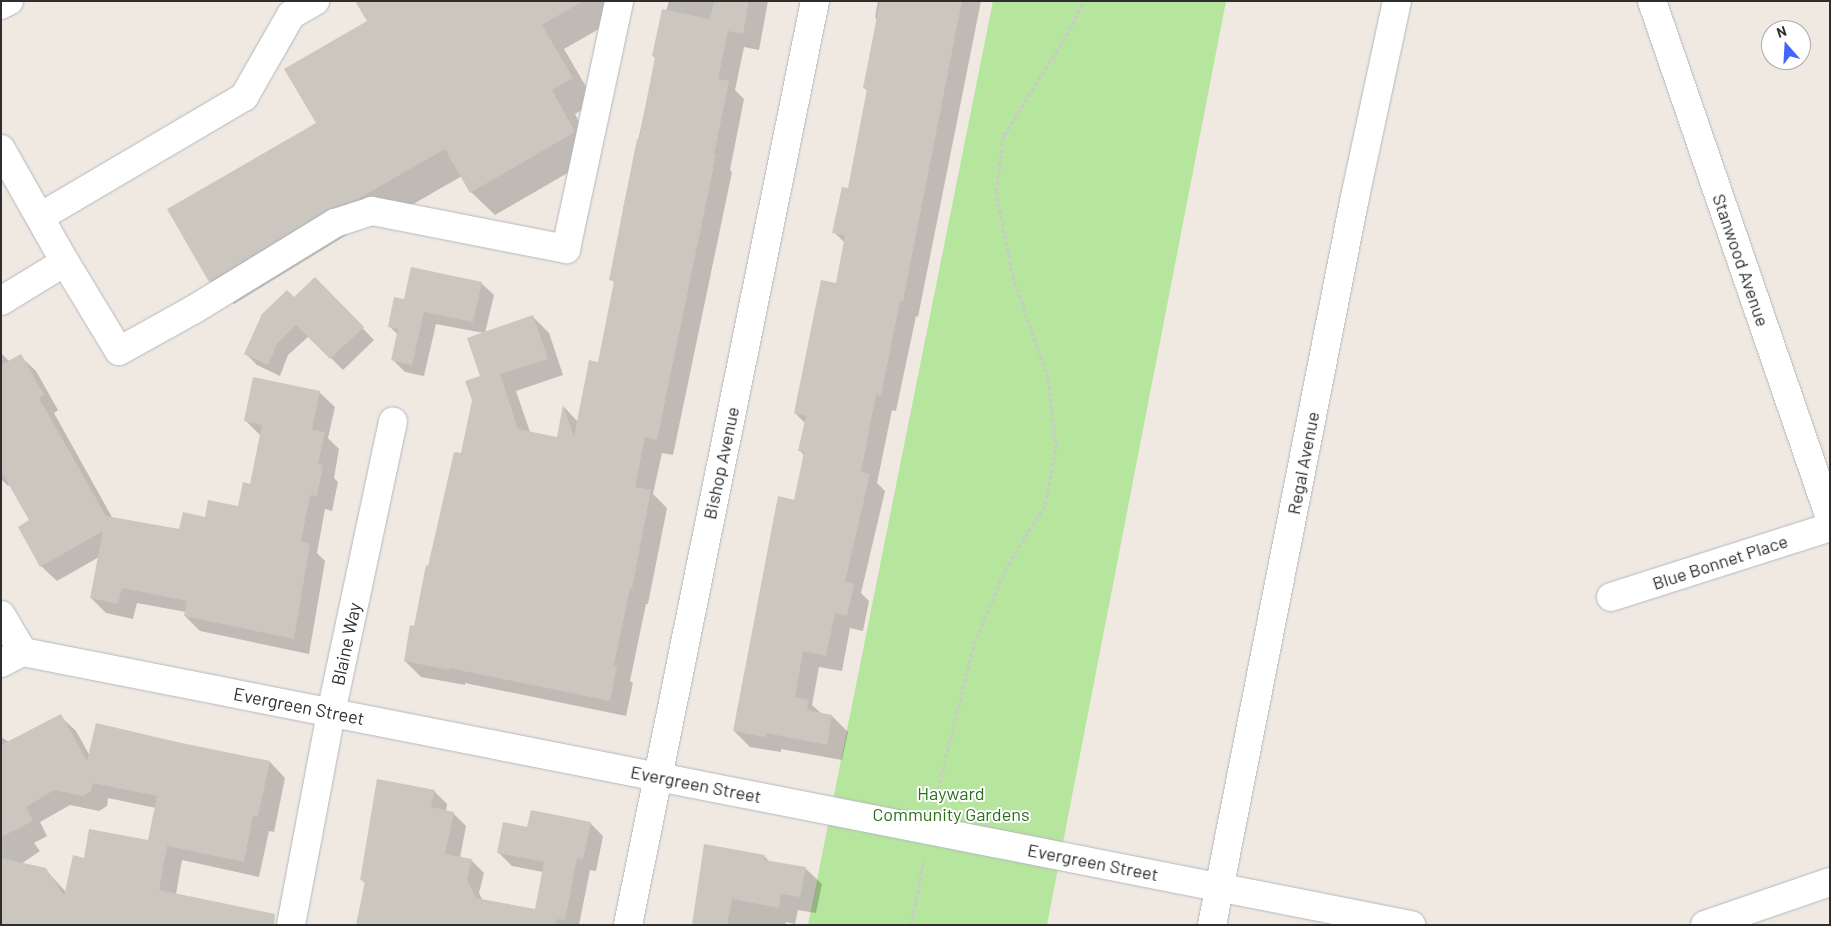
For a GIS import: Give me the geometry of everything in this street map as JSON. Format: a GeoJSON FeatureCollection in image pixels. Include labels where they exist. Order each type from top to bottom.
{"type":"FeatureCollection","features":[{"type":"Feature","properties":{"kind":"street"},"geometry":{"type":"LineString","coordinates":[[1,5],[8,1]]}},
{"type":"Feature","properties":{"kind":"street"},"geometry":{"type":"LineString","coordinates":[[1,149],[65,262],[119,351],[193,310],[335,223],[372,212],[566,249],[619,1]]}},
{"type":"Feature","properties":{"kind":"street","name":"Bishop Avenue"},"geometry":{"type":"LineString","coordinates":[[628,925],[656,776],[815,1]]}},
{"type":"Feature","properties":{"kind":"street","name":"Regal Avenue"},"geometry":{"type":"LineString","coordinates":[[1212,925],[1355,197],[1397,1]]}},
{"type":"Feature","properties":{"kind":"street","name":"Stanwood Avenue"},"geometry":{"type":"LineString","coordinates":[[1652,1],[1830,518]]}},
{"type":"Feature","properties":{"kind":"street"},"geometry":{"type":"LineString","coordinates":[[40,217],[244,97],[292,15],[312,2]]}},
{"type":"Feature","properties":{"kind":"street"},"geometry":{"type":"LineString","coordinates":[[1,301],[65,262]]}},
{"type":"Feature","properties":{"kind":"street","name":"Blaine Way"},"geometry":{"type":"LineString","coordinates":[[291,925],[331,713],[393,422]]}},
{"type":"Feature","properties":{"kind":"street","name":"Blue Bonnet Place"},"geometry":{"type":"LineString","coordinates":[[1611,597],[1830,526]]}},
{"type":"Feature","properties":{"kind":"street","name":"Evergreen Street"},"geometry":{"type":"LineString","coordinates":[[1,615],[12,658],[331,713],[1411,925]]}},
{"type":"Feature","properties":{"kind":"street"},"geometry":{"type":"LineString","coordinates":[[1705,925],[1830,882]]}},
{"type":"Feature","properties":{"kind":"path"},"geometry":{"type":"LineString","coordinates":[[911,925],[930,830],[974,644],[1005,570],[1045,505],[1056,448],[1048,378],[1013,278],[996,191],[1004,135],[1066,36],[1084,1]]}},
{"type":"Feature","properties":{"kind":"green space","name":"Hayward Community Gardens"},"geometry":{"type":"Polygon","coordinates":[[[993,1],[1226,1],[1047,925],[808,925],[993,1]]]}},
{"type":"Feature","properties":{"kind":"building"},"geometry":{"type":"Polygon","coordinates":[[[355,1],[583,1],[542,25],[573,78],[552,90],[575,132],[470,193],[445,149],[358,199],[327,210],[209,282],[167,209],[316,123],[284,69],[367,21],[355,1]]]}},
{"type":"Feature","properties":{"kind":"building"},"geometry":{"type":"Polygon","coordinates":[[[714,1],[749,1],[743,34],[728,31],[718,79],[729,81],[714,154],[716,155],[657,440],[645,437],[635,487],[651,490],[632,589],[630,588],[614,665],[617,666],[610,701],[449,668],[449,670],[404,661],[410,625],[414,626],[426,565],[428,566],[454,452],[461,453],[472,400],[465,381],[480,376],[467,338],[533,315],[548,359],[500,374],[518,429],[557,437],[563,405],[574,437],[589,360],[598,362],[614,281],[609,280],[637,139],[639,139],[655,57],[652,56],[662,9],[710,19],[714,1]]]}},
{"type":"Feature","properties":{"kind":"building"},"geometry":{"type":"Polygon","coordinates":[[[880,1],[962,1],[903,301],[900,301],[881,396],[876,395],[861,472],[870,474],[845,582],[854,584],[847,616],[835,613],[826,656],[803,651],[795,697],[809,700],[807,710],[832,715],[827,745],[766,733],[766,737],[733,731],[778,496],[794,500],[804,452],[798,451],[806,416],[794,413],[821,280],[836,283],[845,235],[832,233],[842,187],[848,188],[867,89],[863,88],[880,1]]]}},
{"type":"Feature","properties":{"kind":"building"},"geometry":{"type":"Polygon","coordinates":[[[411,267],[482,282],[473,322],[424,312],[412,365],[391,360],[398,329],[388,327],[394,297],[404,299],[411,267]]]}},
{"type":"Feature","properties":{"kind":"building"},"geometry":{"type":"Polygon","coordinates":[[[315,277],[364,327],[330,359],[296,325],[277,344],[268,365],[244,354],[262,314],[287,290],[294,297],[315,277]]]}},
{"type":"Feature","properties":{"kind":"building"},"geometry":{"type":"Polygon","coordinates":[[[21,354],[44,395],[39,398],[106,516],[179,529],[183,512],[205,517],[208,500],[238,506],[243,482],[250,484],[262,425],[244,421],[253,377],[320,391],[312,430],[325,432],[318,464],[323,465],[317,496],[310,495],[301,542],[310,544],[294,639],[184,616],[187,601],[122,588],[118,604],[90,598],[103,531],[40,567],[18,527],[29,520],[1,471],[1,365],[21,354]]]}},
{"type":"Feature","properties":{"kind":"building"},"geometry":{"type":"Polygon","coordinates":[[[61,714],[87,761],[96,723],[270,761],[258,817],[253,816],[244,862],[167,846],[159,890],[275,914],[274,925],[1,925],[1,858],[46,868],[64,896],[73,855],[84,858],[89,829],[148,840],[157,796],[93,783],[91,791],[83,796],[54,790],[26,807],[33,821],[1,837],[1,745],[61,714]]]}},
{"type":"Feature","properties":{"kind":"building"},"geometry":{"type":"Polygon","coordinates":[[[377,779],[435,790],[431,807],[454,812],[445,854],[472,859],[467,880],[476,898],[535,909],[544,862],[497,853],[503,822],[527,827],[531,810],[591,822],[583,859],[577,858],[565,920],[557,919],[556,925],[356,925],[365,881],[360,880],[377,779]]]}},
{"type":"Feature","properties":{"kind":"building"},"geometry":{"type":"Polygon","coordinates":[[[704,844],[765,855],[764,860],[806,867],[800,897],[781,894],[779,908],[732,899],[727,925],[692,925],[704,844]]]}}]}
